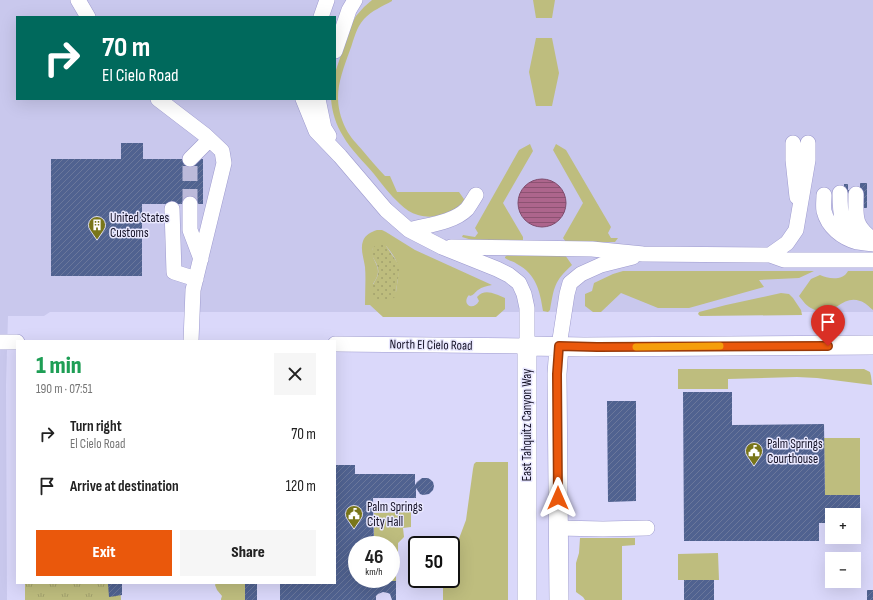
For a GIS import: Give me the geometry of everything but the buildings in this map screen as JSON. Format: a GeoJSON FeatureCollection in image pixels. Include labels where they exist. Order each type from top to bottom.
{"type":"FeatureCollection","features":[{"type":"Feature","properties":{"kind":"main road"},"geometry":{"type":"LineString","coordinates":[[527,346],[606,347],[873,345]]}},
{"type":"Feature","properties":{"kind":"main road","name":"East Tahquitz Canyon Way"},"geometry":{"type":"LineString","coordinates":[[527,346],[527,600]]}},
{"type":"Feature","properties":{"kind":"main road"},"geometry":{"type":"LineString","coordinates":[[559,346],[557,374],[559,600]]}},
{"type":"Feature","properties":{"kind":"street"},"geometry":{"type":"LineString","coordinates":[[78,0],[87,16]]}},
{"type":"Feature","properties":{"kind":"street"},"geometry":{"type":"LineString","coordinates":[[321,16],[327,0]]}},
{"type":"Feature","properties":{"kind":"street"},"geometry":{"type":"LineString","coordinates":[[336,48],[355,0]]}},
{"type":"Feature","properties":{"kind":"street"},"geometry":{"type":"LineString","coordinates":[[159,100],[222,150],[224,163],[193,290],[191,340]]}},
{"type":"Feature","properties":{"kind":"street"},"geometry":{"type":"LineString","coordinates":[[303,100],[316,131],[340,156],[386,210],[409,230],[442,247],[497,269],[509,275],[519,283],[524,294],[527,308],[527,346]]}},
{"type":"Feature","properties":{"kind":"street"},"geometry":{"type":"LineString","coordinates":[[318,100],[324,128],[340,156]]}},
{"type":"Feature","properties":{"kind":"street"},"geometry":{"type":"LineString","coordinates":[[190,159],[209,140]]}},
{"type":"Feature","properties":{"kind":"street"},"geometry":{"type":"LineString","coordinates":[[770,255],[787,243],[796,230],[808,160],[808,142]]}},
{"type":"Feature","properties":{"kind":"street"},"geometry":{"type":"LineString","coordinates":[[793,143],[793,160],[799,214]]}},
{"type":"Feature","properties":{"kind":"street"},"geometry":{"type":"LineString","coordinates":[[840,193],[840,211],[849,231],[854,235],[873,242]]}},
{"type":"Feature","properties":{"kind":"street"},"geometry":{"type":"LineString","coordinates":[[856,194],[857,222],[873,242]]}},
{"type":"Feature","properties":{"kind":"street"},"geometry":{"type":"LineString","coordinates":[[824,195],[824,211],[829,223],[836,231],[846,238],[858,242],[873,242]]}},
{"type":"Feature","properties":{"kind":"street"},"geometry":{"type":"LineString","coordinates":[[409,230],[457,217],[468,208],[476,196]]}},
{"type":"Feature","properties":{"kind":"street"},"geometry":{"type":"LineString","coordinates":[[190,204],[190,230],[201,259]]}},
{"type":"Feature","properties":{"kind":"street"},"geometry":{"type":"LineString","coordinates":[[172,209],[174,272],[196,280]]}},
{"type":"Feature","properties":{"kind":"street"},"geometry":{"type":"LineString","coordinates":[[442,247],[592,249],[643,254],[770,255],[784,260],[873,260]]}},
{"type":"Feature","properties":{"kind":"street"},"geometry":{"type":"LineString","coordinates":[[559,346],[570,283],[581,274],[602,265],[643,254]]}},
{"type":"Feature","properties":{"kind":"street"},"geometry":{"type":"LineString","coordinates":[[0,342],[16,342]]}},
{"type":"Feature","properties":{"kind":"street","name":"North El Cielo Road"},"geometry":{"type":"LineString","coordinates":[[336,344],[527,346]]}},
{"type":"Feature","properties":{"kind":"street"},"geometry":{"type":"LineString","coordinates":[[558,528],[647,528]]}},
{"type":"Feature","properties":{"kind":"shaded area"},"geometry":{"type":"Polygon","coordinates":[[[0,0],[873,0],[873,312],[50,312],[44,316],[8,316],[6,385],[7,600],[0,600],[0,0]]]}},
{"type":"Feature","properties":{"kind":"shaded area"},"geometry":{"type":"Polygon","coordinates":[[[542,179],[551,181],[559,186],[564,194],[566,203],[564,212],[559,220],[551,225],[542,227],[533,225],[525,220],[520,212],[518,203],[520,194],[525,186],[533,181],[542,179]]]}},
{"type":"Feature","properties":{"kind":"green space"},"geometry":{"type":"Polygon","coordinates":[[[372,0],[392,0],[367,16],[361,22],[357,30],[340,79],[338,98],[341,118],[348,132],[376,167],[385,176],[390,176],[397,192],[459,192],[466,202],[449,212],[431,217],[418,215],[402,206],[389,193],[350,146],[338,127],[332,109],[331,100],[336,100],[336,70],[351,25],[356,16],[372,0]]]}},
{"type":"Feature","properties":{"kind":"green space"},"geometry":{"type":"Polygon","coordinates":[[[533,0],[555,0],[552,18],[536,18],[533,0]]]}},
{"type":"Feature","properties":{"kind":"green space"},"geometry":{"type":"Polygon","coordinates":[[[536,38],[552,38],[559,73],[552,106],[536,106],[529,72],[536,38]]]}},
{"type":"Feature","properties":{"kind":"green space"},"geometry":{"type":"Polygon","coordinates":[[[530,144],[533,151],[503,203],[523,237],[523,243],[472,240],[462,237],[463,235],[475,237],[478,233],[475,228],[519,150],[530,144]]]}},
{"type":"Feature","properties":{"kind":"green space"},"geometry":{"type":"Polygon","coordinates":[[[556,144],[566,150],[611,227],[608,233],[611,238],[618,238],[615,242],[566,242],[563,238],[583,203],[553,150],[556,144]]]}},
{"type":"Feature","properties":{"kind":"green space"},"geometry":{"type":"Polygon","coordinates":[[[377,230],[382,230],[415,250],[492,285],[481,288],[473,295],[469,295],[466,301],[469,306],[474,306],[477,304],[479,301],[477,297],[480,294],[487,292],[505,298],[505,309],[496,317],[383,317],[370,305],[365,305],[365,267],[362,244],[368,234],[377,230]],[[386,246],[373,248],[372,253],[378,268],[378,272],[377,278],[373,284],[396,292],[398,268],[395,258],[386,246]]]}},
{"type":"Feature","properties":{"kind":"green space"},"geometry":{"type":"Polygon","coordinates":[[[377,244],[386,246],[399,267],[395,297],[385,301],[376,298],[372,292],[372,286],[378,272],[372,251],[377,244]]]}},
{"type":"Feature","properties":{"kind":"green space"},"geometry":{"type":"Polygon","coordinates":[[[507,255],[565,255],[572,265],[558,280],[554,290],[550,310],[548,312],[543,311],[538,290],[533,278],[516,263],[505,258],[507,255]]]}},
{"type":"Feature","properties":{"kind":"green space"},"geometry":{"type":"Polygon","coordinates":[[[623,271],[814,271],[799,278],[759,280],[764,287],[689,308],[658,308],[621,293],[601,312],[593,312],[585,306],[585,294],[592,291],[594,283],[623,271]]]}},
{"type":"Feature","properties":{"kind":"green space"},"geometry":{"type":"Polygon","coordinates":[[[848,271],[873,271],[873,310],[864,302],[853,300],[842,303],[832,309],[820,312],[805,304],[799,296],[811,279],[820,275],[831,278],[839,278],[848,271]]]}},
{"type":"Feature","properties":{"kind":"green space"},"geometry":{"type":"Polygon","coordinates":[[[781,293],[789,294],[793,298],[801,310],[802,315],[700,316],[698,314],[699,312],[726,305],[781,293]]]}},
{"type":"Feature","properties":{"kind":"green space"},"geometry":{"type":"Polygon","coordinates":[[[678,369],[864,369],[870,372],[872,385],[797,377],[728,379],[728,389],[678,389],[678,369]]]}},
{"type":"Feature","properties":{"kind":"green space"},"geometry":{"type":"Polygon","coordinates":[[[824,438],[860,438],[860,495],[825,495],[824,438]]]}},
{"type":"Feature","properties":{"kind":"green space"},"geometry":{"type":"Polygon","coordinates":[[[476,462],[508,462],[508,600],[443,600],[443,588],[460,588],[460,536],[466,520],[474,464],[476,462]]]}},
{"type":"Feature","properties":{"kind":"green space"},"geometry":{"type":"Polygon","coordinates":[[[411,512],[411,527],[403,528],[404,537],[400,541],[400,536],[374,536],[374,513],[411,512]]]}},
{"type":"Feature","properties":{"kind":"green space"},"geometry":{"type":"Polygon","coordinates":[[[580,538],[635,538],[635,545],[622,546],[622,600],[585,600],[576,592],[576,563],[579,553],[580,538]]]}},
{"type":"Feature","properties":{"kind":"green space"},"geometry":{"type":"Polygon","coordinates":[[[718,553],[719,580],[678,580],[678,554],[718,553]]]}},
{"type":"Feature","properties":{"kind":"green space"},"geometry":{"type":"Polygon","coordinates":[[[25,584],[120,584],[121,600],[25,600],[25,584]]]}},
{"type":"Feature","properties":{"kind":"green space"},"geometry":{"type":"Polygon","coordinates":[[[245,584],[245,600],[221,600],[222,596],[215,585],[245,584]]]}},
{"type":"Feature","properties":{"kind":"tunnel"},"geometry":{"type":"LineString","coordinates":[[190,159],[190,204]]}},
{"type":"Feature","properties":{"kind":"slow traffic"},"geometry":{"type":"LineString","coordinates":[[636,347],[720,346]]}},
{"type":"Feature","properties":{"kind":"place","name":"United States Customs"},"geometry":{"type":"Point","coordinates":[97,240]}},
{"type":"Feature","properties":{"kind":"place","name":"Palm Springs Courthouse"},"geometry":{"type":"Point","coordinates":[754,466]}},
{"type":"Feature","properties":{"kind":"place","name":"Palm Springs City Hall"},"geometry":{"type":"Point","coordinates":[354,529]}},
{"type":"Feature","properties":{"kind":"route"},"geometry":{"type":"LineString","coordinates":[[558,498],[557,374],[559,346],[828,346]]}}]}
